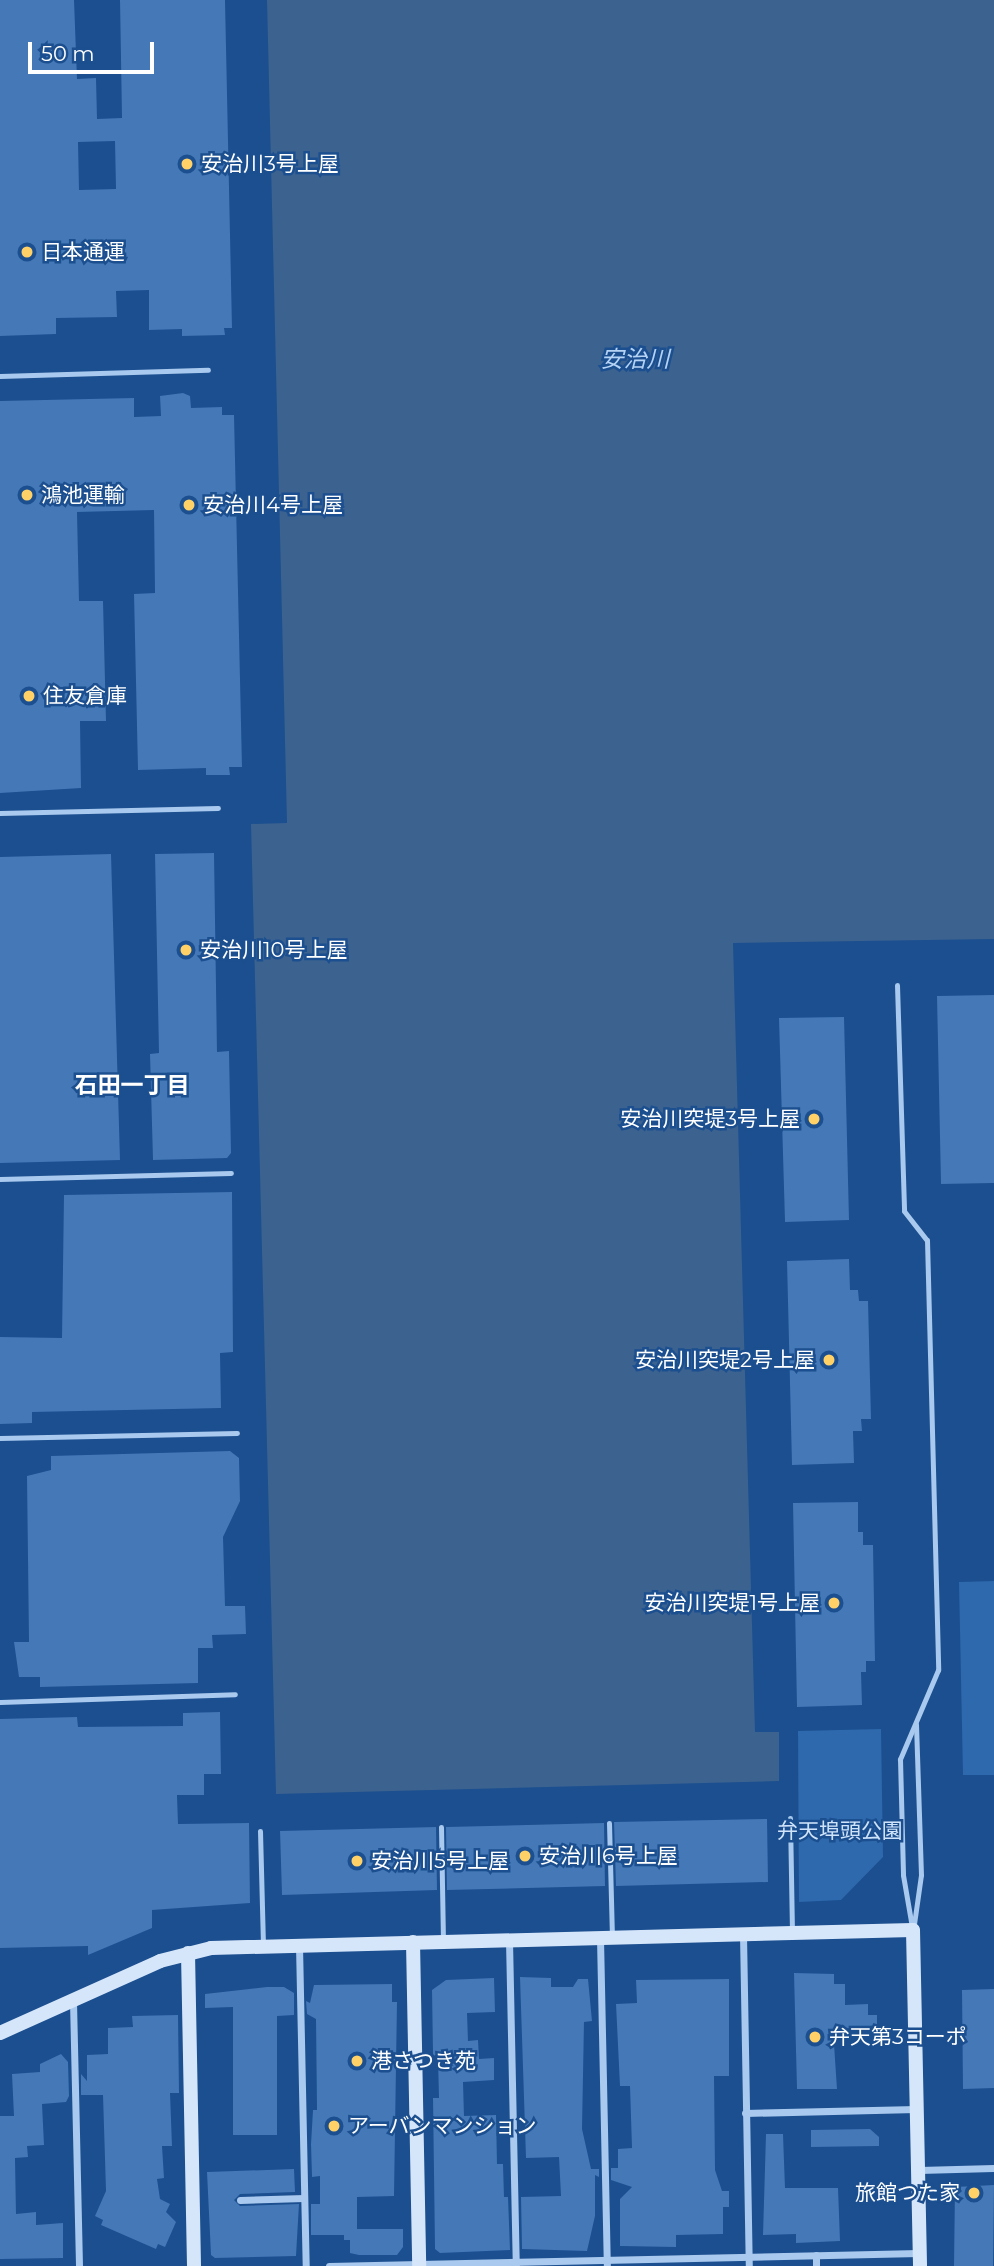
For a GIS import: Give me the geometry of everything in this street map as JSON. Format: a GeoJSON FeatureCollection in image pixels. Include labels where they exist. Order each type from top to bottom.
{"type":"FeatureCollection","features":[{"type":"Feature","properties":{"kind":"street"},"geometry":{"type":"LineString","coordinates":[[0,2033],[188,1952],[263,1945],[913,1930],[920,2260],[816,2255],[607,2263],[328,2266]]}},
{"type":"Feature","properties":{"kind":"street"},"geometry":{"type":"LineString","coordinates":[[743,1934],[748,2266]]}},
{"type":"Feature","properties":{"kind":"street"},"geometry":{"type":"LineString","coordinates":[[606,1937],[607,2263]]}},
{"type":"Feature","properties":{"kind":"street"},"geometry":{"type":"LineString","coordinates":[[509,1939],[516,2265]]}},
{"type":"Feature","properties":{"kind":"street"},"geometry":{"type":"LineString","coordinates":[[413,1941],[419,2265]]}},
{"type":"Feature","properties":{"kind":"street"},"geometry":{"type":"LineString","coordinates":[[299,1944],[306,2266]]}},
{"type":"Feature","properties":{"kind":"street"},"geometry":{"type":"LineString","coordinates":[[188,1952],[194,2266]]}},
{"type":"Feature","properties":{"kind":"street"},"geometry":{"type":"LineString","coordinates":[[73,2001],[79,2266]]}},
{"type":"Feature","properties":{"kind":"street"},"geometry":{"type":"LineString","coordinates":[[744,2113],[916,2109]]}},
{"type":"Feature","properties":{"kind":"street"},"geometry":{"type":"LineString","coordinates":[[919,2170],[994,2168]]}},
{"type":"Feature","properties":{"kind":"street"},"geometry":{"type":"LineString","coordinates":[[240,2200],[304,2198]]}},
{"type":"Feature","properties":{"kind":"street"},"geometry":{"type":"LineString","coordinates":[[816,2255],[816,2266]]}},
{"type":"Feature","properties":{"kind":"lane"},"geometry":{"type":"LineString","coordinates":[[0,376],[208,370]]}},
{"type":"Feature","properties":{"kind":"lane"},"geometry":{"type":"LineString","coordinates":[[0,813],[218,808]]}},
{"type":"Feature","properties":{"kind":"lane"},"geometry":{"type":"LineString","coordinates":[[897,985],[904,1211],[927,1240],[937,1670],[900,1759],[903,1875],[913,1930]]}},
{"type":"Feature","properties":{"kind":"lane"},"geometry":{"type":"LineString","coordinates":[[0,1179],[231,1173]]}},
{"type":"Feature","properties":{"kind":"lane"},"geometry":{"type":"LineString","coordinates":[[0,1438],[237,1433]]}},
{"type":"Feature","properties":{"kind":"lane"},"geometry":{"type":"LineString","coordinates":[[0,1702],[235,1694]]}},
{"type":"Feature","properties":{"kind":"lane"},"geometry":{"type":"LineString","coordinates":[[913,1930],[921,1875],[916,1721]]}},
{"type":"Feature","properties":{"kind":"lane"},"geometry":{"type":"LineString","coordinates":[[790,1818],[792,1933]]}},
{"type":"Feature","properties":{"kind":"lane"},"geometry":{"type":"LineString","coordinates":[[606,1937],[609,1823]]}},
{"type":"Feature","properties":{"kind":"lane"},"geometry":{"type":"LineString","coordinates":[[440,1827],[443,1941]]}},
{"type":"Feature","properties":{"kind":"lane"},"geometry":{"type":"LineString","coordinates":[[260,1831],[263,1945]]}},
{"type":"Feature","properties":{"kind":"green space"},"geometry":{"type":"Polygon","coordinates":[[[994,1581],[994,1775],[963,1775],[959,1582],[994,1581]]]}},
{"type":"Feature","properties":{"kind":"green space","name":"弁天埠頭公園"},"geometry":{"type":"Polygon","coordinates":[[[881,1729],[883,1857],[841,1900],[799,1902],[798,1731],[881,1729]]]}},
{"type":"Feature","properties":{"kind":"water","name":"安治川"},"geometry":{"type":"Polygon","coordinates":[[[267,0],[994,0],[994,939],[733,943],[755,1732],[779,1732],[779,1781],[276,1794],[251,824],[287,823],[267,0]]]}},
{"type":"Feature","properties":{"kind":"building"},"geometry":{"type":"Polygon","coordinates":[[[0,0],[74,0],[77,79],[96,78],[97,119],[122,118],[120,0],[225,0],[232,328],[224,328],[225,335],[182,336],[182,329],[149,330],[149,290],[116,291],[117,317],[56,318],[56,334],[0,336],[0,0]],[[115,141],[78,142],[79,190],[116,189],[115,141]]]}},
{"type":"Feature","properties":{"kind":"building"},"geometry":{"type":"Polygon","coordinates":[[[183,393],[190,396],[191,408],[222,407],[222,415],[234,415],[242,767],[229,767],[230,775],[206,775],[206,768],[138,770],[134,594],[155,593],[154,510],[77,512],[79,601],[103,601],[106,721],[80,721],[81,788],[0,793],[0,401],[134,398],[134,417],[161,416],[160,396],[183,393]]]}},
{"type":"Feature","properties":{"kind":"building"},"geometry":{"type":"Polygon","coordinates":[[[214,853],[217,1052],[229,1051],[231,1153],[227,1158],[153,1160],[150,1054],[159,1053],[155,854],[214,853]]]}},
{"type":"Feature","properties":{"kind":"building"},"geometry":{"type":"Polygon","coordinates":[[[111,854],[120,1160],[0,1163],[0,857],[111,854]]]}},
{"type":"Feature","properties":{"kind":"building"},"geometry":{"type":"Polygon","coordinates":[[[994,995],[994,1183],[941,1184],[937,996],[994,995]]]}},
{"type":"Feature","properties":{"kind":"building","name":"安治川突堤3号上屋"},"geometry":{"type":"Polygon","coordinates":[[[844,1017],[849,1220],[785,1222],[779,1018],[844,1017]]]}},
{"type":"Feature","properties":{"kind":"building"},"geometry":{"type":"Polygon","coordinates":[[[232,1192],[233,1352],[220,1353],[221,1408],[32,1412],[32,1423],[0,1424],[0,1337],[62,1338],[64,1195],[232,1192]]]}},
{"type":"Feature","properties":{"kind":"building","name":"安治川突堤2号上屋"},"geometry":{"type":"Polygon","coordinates":[[[849,1259],[850,1290],[858,1290],[859,1301],[868,1301],[871,1419],[861,1419],[862,1431],[853,1431],[854,1463],[792,1465],[787,1261],[849,1259]]]}},
{"type":"Feature","properties":{"kind":"building"},"geometry":{"type":"Polygon","coordinates":[[[230,1451],[239,1458],[240,1501],[223,1537],[225,1606],[245,1606],[246,1634],[212,1635],[213,1648],[198,1648],[198,1683],[40,1687],[40,1677],[19,1677],[14,1642],[29,1642],[27,1476],[51,1470],[51,1456],[230,1451]]]}},
{"type":"Feature","properties":{"kind":"building","name":"安治川突堤1号上屋"},"geometry":{"type":"Polygon","coordinates":[[[858,1502],[858,1532],[863,1532],[863,1545],[873,1545],[875,1661],[866,1661],[866,1672],[861,1672],[862,1705],[797,1707],[793,1503],[858,1502]]]}},
{"type":"Feature","properties":{"kind":"building"},"geometry":{"type":"Polygon","coordinates":[[[220,1712],[221,1774],[204,1774],[204,1795],[177,1795],[178,1824],[249,1823],[250,1903],[152,1910],[152,1928],[88,1955],[88,1946],[0,1948],[0,1719],[77,1717],[78,1727],[183,1726],[183,1713],[220,1712]]]}},
{"type":"Feature","properties":{"kind":"building"},"geometry":{"type":"Polygon","coordinates":[[[767,1819],[768,1882],[616,1886],[614,1822],[767,1819]]]}},
{"type":"Feature","properties":{"kind":"building","name":"安治川6号上屋"},"geometry":{"type":"Polygon","coordinates":[[[604,1823],[605,1886],[447,1890],[446,1827],[604,1823]]]}},
{"type":"Feature","properties":{"kind":"building","name":"安治川5号上屋"},"geometry":{"type":"Polygon","coordinates":[[[436,1827],[437,1890],[282,1895],[280,1831],[436,1827]]]}},
{"type":"Feature","properties":{"kind":"building","name":"弁天第3コーポ"},"geometry":{"type":"Polygon","coordinates":[[[794,1973],[834,1974],[834,1984],[845,1984],[845,2005],[868,2004],[868,2015],[877,2015],[877,2028],[833,2029],[837,2089],[797,2089],[794,1973]]]}},
{"type":"Feature","properties":{"kind":"building"},"geometry":{"type":"Polygon","coordinates":[[[520,1977],[551,1978],[551,1987],[573,1987],[578,1979],[588,1979],[592,2021],[584,2022],[582,2129],[591,2169],[599,2169],[599,2177],[595,2175],[595,2216],[587,2251],[522,2249],[521,2197],[561,2196],[559,2157],[526,2158],[520,1977]]]}},
{"type":"Feature","properties":{"kind":"building"},"geometry":{"type":"Polygon","coordinates":[[[494,1978],[495,2012],[467,2013],[468,2041],[478,2040],[479,2059],[494,2058],[494,2080],[463,2082],[464,2116],[496,2115],[497,2164],[503,2164],[504,2197],[508,2197],[510,2250],[440,2253],[435,2249],[433,2098],[439,2098],[438,2059],[433,2054],[432,1990],[446,1980],[494,1978]]]}},
{"type":"Feature","properties":{"kind":"building"},"geometry":{"type":"Polygon","coordinates":[[[729,1979],[729,2076],[714,2076],[715,2170],[722,2191],[729,2191],[729,2207],[723,2207],[723,2234],[676,2235],[676,2247],[620,2246],[620,2199],[632,2187],[611,2180],[611,2168],[618,2168],[618,2149],[632,2148],[630,2086],[620,2086],[616,2004],[637,2003],[636,1980],[729,1979]]]}},
{"type":"Feature","properties":{"kind":"building"},"geometry":{"type":"Polygon","coordinates":[[[392,1984],[392,2002],[397,2002],[394,2196],[357,2197],[357,2229],[403,2229],[403,2247],[397,2255],[359,2255],[350,2253],[350,2240],[344,2240],[344,2235],[311,2235],[311,2204],[320,2204],[320,2176],[312,2177],[311,2144],[313,2110],[317,2110],[316,2019],[307,2014],[306,2001],[310,2003],[314,1985],[392,1984]]]}},
{"type":"Feature","properties":{"kind":"building"},"geometry":{"type":"Polygon","coordinates":[[[284,1987],[294,1993],[294,2015],[277,2016],[277,2135],[233,2135],[233,2007],[205,2008],[205,1994],[284,1987]]]}},
{"type":"Feature","properties":{"kind":"building"},"geometry":{"type":"Polygon","coordinates":[[[994,1989],[994,2088],[963,2089],[962,1990],[994,1989]]]}},
{"type":"Feature","properties":{"kind":"building"},"geometry":{"type":"Polygon","coordinates":[[[178,2015],[179,2093],[170,2093],[172,2146],[162,2146],[164,2178],[157,2179],[160,2199],[170,2204],[166,2212],[176,2222],[165,2247],[158,2244],[156,2249],[101,2225],[103,2220],[95,2216],[106,2191],[103,2095],[81,2095],[81,2074],[87,2081],[87,2055],[108,2054],[108,2028],[133,2027],[132,2016],[178,2015]]]}},
{"type":"Feature","properties":{"kind":"building"},"geometry":{"type":"Polygon","coordinates":[[[61,2054],[68,2062],[69,2096],[66,2102],[42,2104],[44,2145],[27,2146],[28,2157],[15,2158],[16,2214],[36,2212],[36,2225],[63,2223],[63,2258],[0,2259],[0,2116],[14,2116],[12,2074],[40,2072],[40,2064],[61,2054]]]}},
{"type":"Feature","properties":{"kind":"building"},"geometry":{"type":"Polygon","coordinates":[[[870,2129],[879,2137],[879,2146],[811,2147],[811,2130],[870,2129]]]}},
{"type":"Feature","properties":{"kind":"building"},"geometry":{"type":"Polygon","coordinates":[[[766,2134],[783,2134],[785,2188],[838,2188],[840,2241],[796,2243],[796,2234],[763,2235],[766,2134]]]}},
{"type":"Feature","properties":{"kind":"building"},"geometry":{"type":"Polygon","coordinates":[[[294,2169],[295,2192],[240,2194],[234,2200],[240,2206],[299,2204],[296,2256],[215,2258],[211,2255],[207,2172],[294,2169]]]}},
{"type":"Feature","properties":{"kind":"building"},"geometry":{"type":"Polygon","coordinates":[[[994,2185],[993,2266],[954,2266],[955,2187],[994,2185]]]}},
{"type":"Feature","properties":{"kind":"place","name":"安治川3号上屋"},"geometry":{"type":"Point","coordinates":[187,164]}},
{"type":"Feature","properties":{"kind":"place","name":"日本通運"},"geometry":{"type":"Point","coordinates":[27,252]}},
{"type":"Feature","properties":{"kind":"place","name":"鴻池運輸"},"geometry":{"type":"Point","coordinates":[27,495]}},
{"type":"Feature","properties":{"kind":"place","name":"安治川4号上屋"},"geometry":{"type":"Point","coordinates":[189,505]}},
{"type":"Feature","properties":{"kind":"place","name":"住友倉庫"},"geometry":{"type":"Point","coordinates":[29,696]}},
{"type":"Feature","properties":{"kind":"place","name":"安治川10号上屋"},"geometry":{"type":"Point","coordinates":[186,950]}},
{"type":"Feature","properties":{"kind":"place","name":"安治川突堤3号上屋"},"geometry":{"type":"Point","coordinates":[814,1119]}},
{"type":"Feature","properties":{"kind":"place","name":"安治川突堤2号上屋"},"geometry":{"type":"Point","coordinates":[829,1360]}},
{"type":"Feature","properties":{"kind":"place","name":"安治川突堤1号上屋"},"geometry":{"type":"Point","coordinates":[834,1603]}},
{"type":"Feature","properties":{"kind":"place","name":"安治川6号上屋"},"geometry":{"type":"Point","coordinates":[525,1856]}},
{"type":"Feature","properties":{"kind":"place","name":"安治川5号上屋"},"geometry":{"type":"Point","coordinates":[357,1861]}},
{"type":"Feature","properties":{"kind":"place","name":"弁天第3コーポ"},"geometry":{"type":"Point","coordinates":[815,2037]}},
{"type":"Feature","properties":{"kind":"place","name":"港さつき苑"},"geometry":{"type":"Point","coordinates":[357,2061]}},
{"type":"Feature","properties":{"kind":"place","name":"アーバンマンション"},"geometry":{"type":"Point","coordinates":[334,2126]}},
{"type":"Feature","properties":{"kind":"place","name":"旅館つた家"},"geometry":{"type":"Point","coordinates":[974,2193]}},
{"type":"Feature","properties":{"kind":"district","name":"石田一丁目"},"geometry":{"type":"Point","coordinates":[132,1085]}}]}
